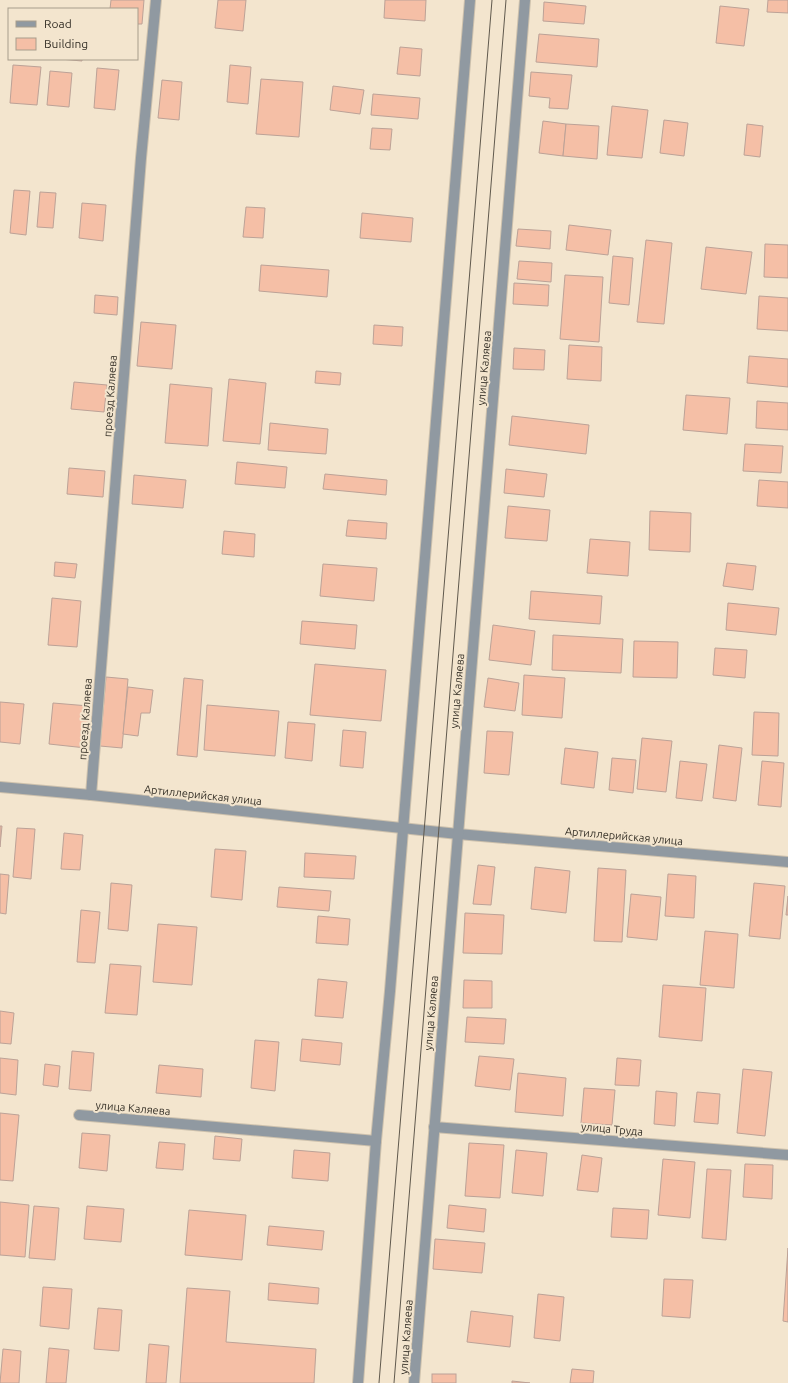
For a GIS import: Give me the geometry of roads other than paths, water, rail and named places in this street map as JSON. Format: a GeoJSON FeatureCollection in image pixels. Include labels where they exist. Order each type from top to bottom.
{"type":"FeatureCollection","features":[{"type":"Feature","properties":{"kind":"street","name":"проезд Каляева"},"geometry":{"type":"LineString","coordinates":[[91,794],[141,158],[156,0]]}},
{"type":"Feature","properties":{"kind":"street"},"geometry":{"type":"LineString","coordinates":[[358,1383],[376,1141],[403,828],[470,0]]}},
{"type":"Feature","properties":{"kind":"street","name":"улица Каляева"},"geometry":{"type":"LineString","coordinates":[[414,1383],[524,0]]}},
{"type":"Feature","properties":{"kind":"street","name":"Артиллерийская улица"},"geometry":{"type":"LineString","coordinates":[[0,787],[91,794],[458,834],[788,862]]}},
{"type":"Feature","properties":{"kind":"street","name":"улица Каляева"},"geometry":{"type":"LineString","coordinates":[[79,1115],[376,1141]]}},
{"type":"Feature","properties":{"kind":"street","name":"улица Труда"},"geometry":{"type":"LineString","coordinates":[[434,1127],[788,1155]]}},
{"type":"Feature","properties":{"kind":"tram line"},"geometry":{"type":"LineString","coordinates":[[379,1383],[492,0]]}},
{"type":"Feature","properties":{"kind":"tram line"},"geometry":{"type":"LineString","coordinates":[[394,1383],[506,0]]}}]}
